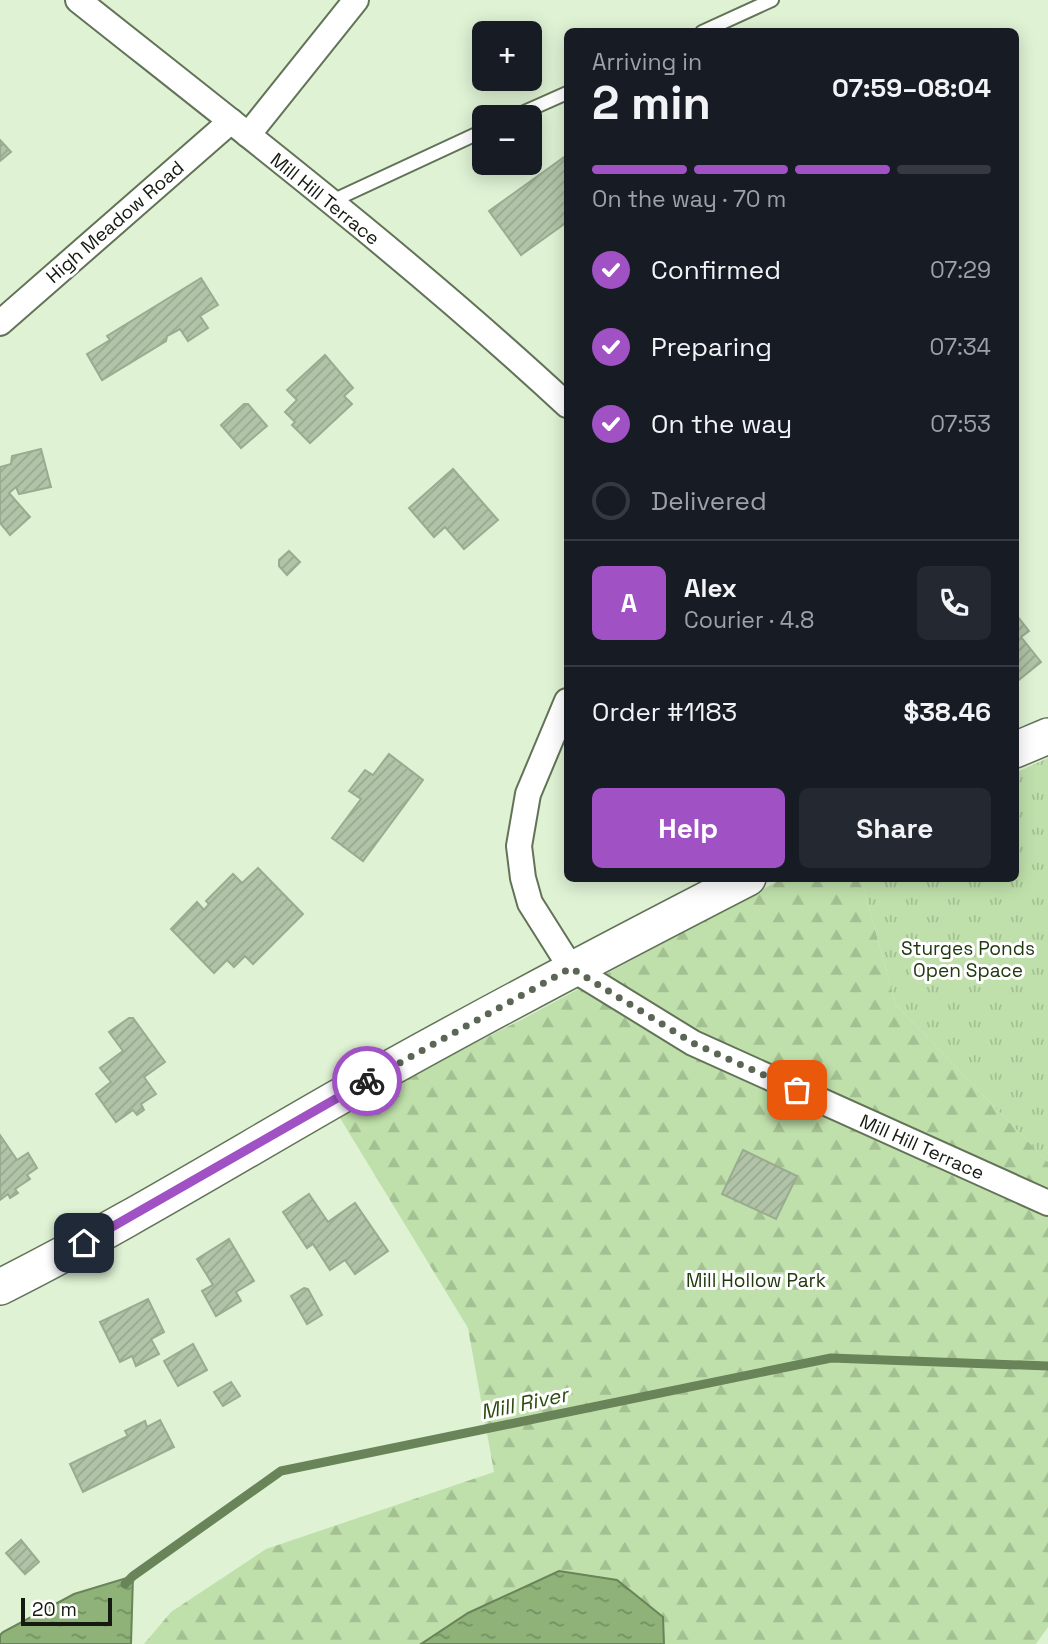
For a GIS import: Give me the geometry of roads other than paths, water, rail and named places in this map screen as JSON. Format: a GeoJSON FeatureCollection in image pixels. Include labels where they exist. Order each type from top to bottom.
{"type":"FeatureCollection","features":[{"type":"Feature","properties":{"kind":"main road"},"geometry":{"type":"LineString","coordinates":[[1019,748],[1048,736]]}},
{"type":"Feature","properties":{"kind":"main road"},"geometry":{"type":"LineString","coordinates":[[0,1287],[127,1221],[338,1098],[571,968],[740,882]]}},
{"type":"Feature","properties":{"kind":"street","name":"Mill Hill Terrace"},"geometry":{"type":"LineString","coordinates":[[78,0],[330,202],[504,346],[564,402]]}},
{"type":"Feature","properties":{"kind":"street","name":"High Meadow Road"},"geometry":{"type":"LineString","coordinates":[[0,323],[239,128],[356,0]]}},
{"type":"Feature","properties":{"kind":"street","name":"Mill Hill Terrace"},"geometry":{"type":"LineString","coordinates":[[564,708],[528,793],[519,846],[523,878],[530,902],[571,968],[693,1043],[1048,1203]]}},
{"type":"Feature","properties":{"kind":"lane"},"geometry":{"type":"LineString","coordinates":[[711,28],[772,0]]}},
{"type":"Feature","properties":{"kind":"lane"},"geometry":{"type":"LineString","coordinates":[[540,105],[564,94]]}},
{"type":"Feature","properties":{"kind":"lane"},"geometry":{"type":"LineString","coordinates":[[330,202],[472,136]]}},
{"type":"Feature","properties":{"kind":"water"},"geometry":{"type":"Polygon","coordinates":[[[559,1571],[617,1580],[663,1617],[664,1644],[421,1644],[468,1613],[559,1571]]]}},
{"type":"Feature","properties":{"kind":"water"},"geometry":{"type":"Polygon","coordinates":[[[133,1576],[131,1644],[0,1644],[0,1635],[3,1632],[74,1594],[133,1576]]]}},
{"type":"Feature","properties":{"kind":"waterway","name":"Mill River"},"geometry":{"type":"LineString","coordinates":[[125,1584],[281,1471],[831,1358],[1048,1366]]}},
{"type":"Feature","properties":{"kind":"park label","name":"Sturges Ponds Open Space"},"geometry":{"type":"Point","coordinates":[968,959]}},
{"type":"Feature","properties":{"kind":"park label","name":"Mill Hollow Park"},"geometry":{"type":"Point","coordinates":[756,1280]}}]}
